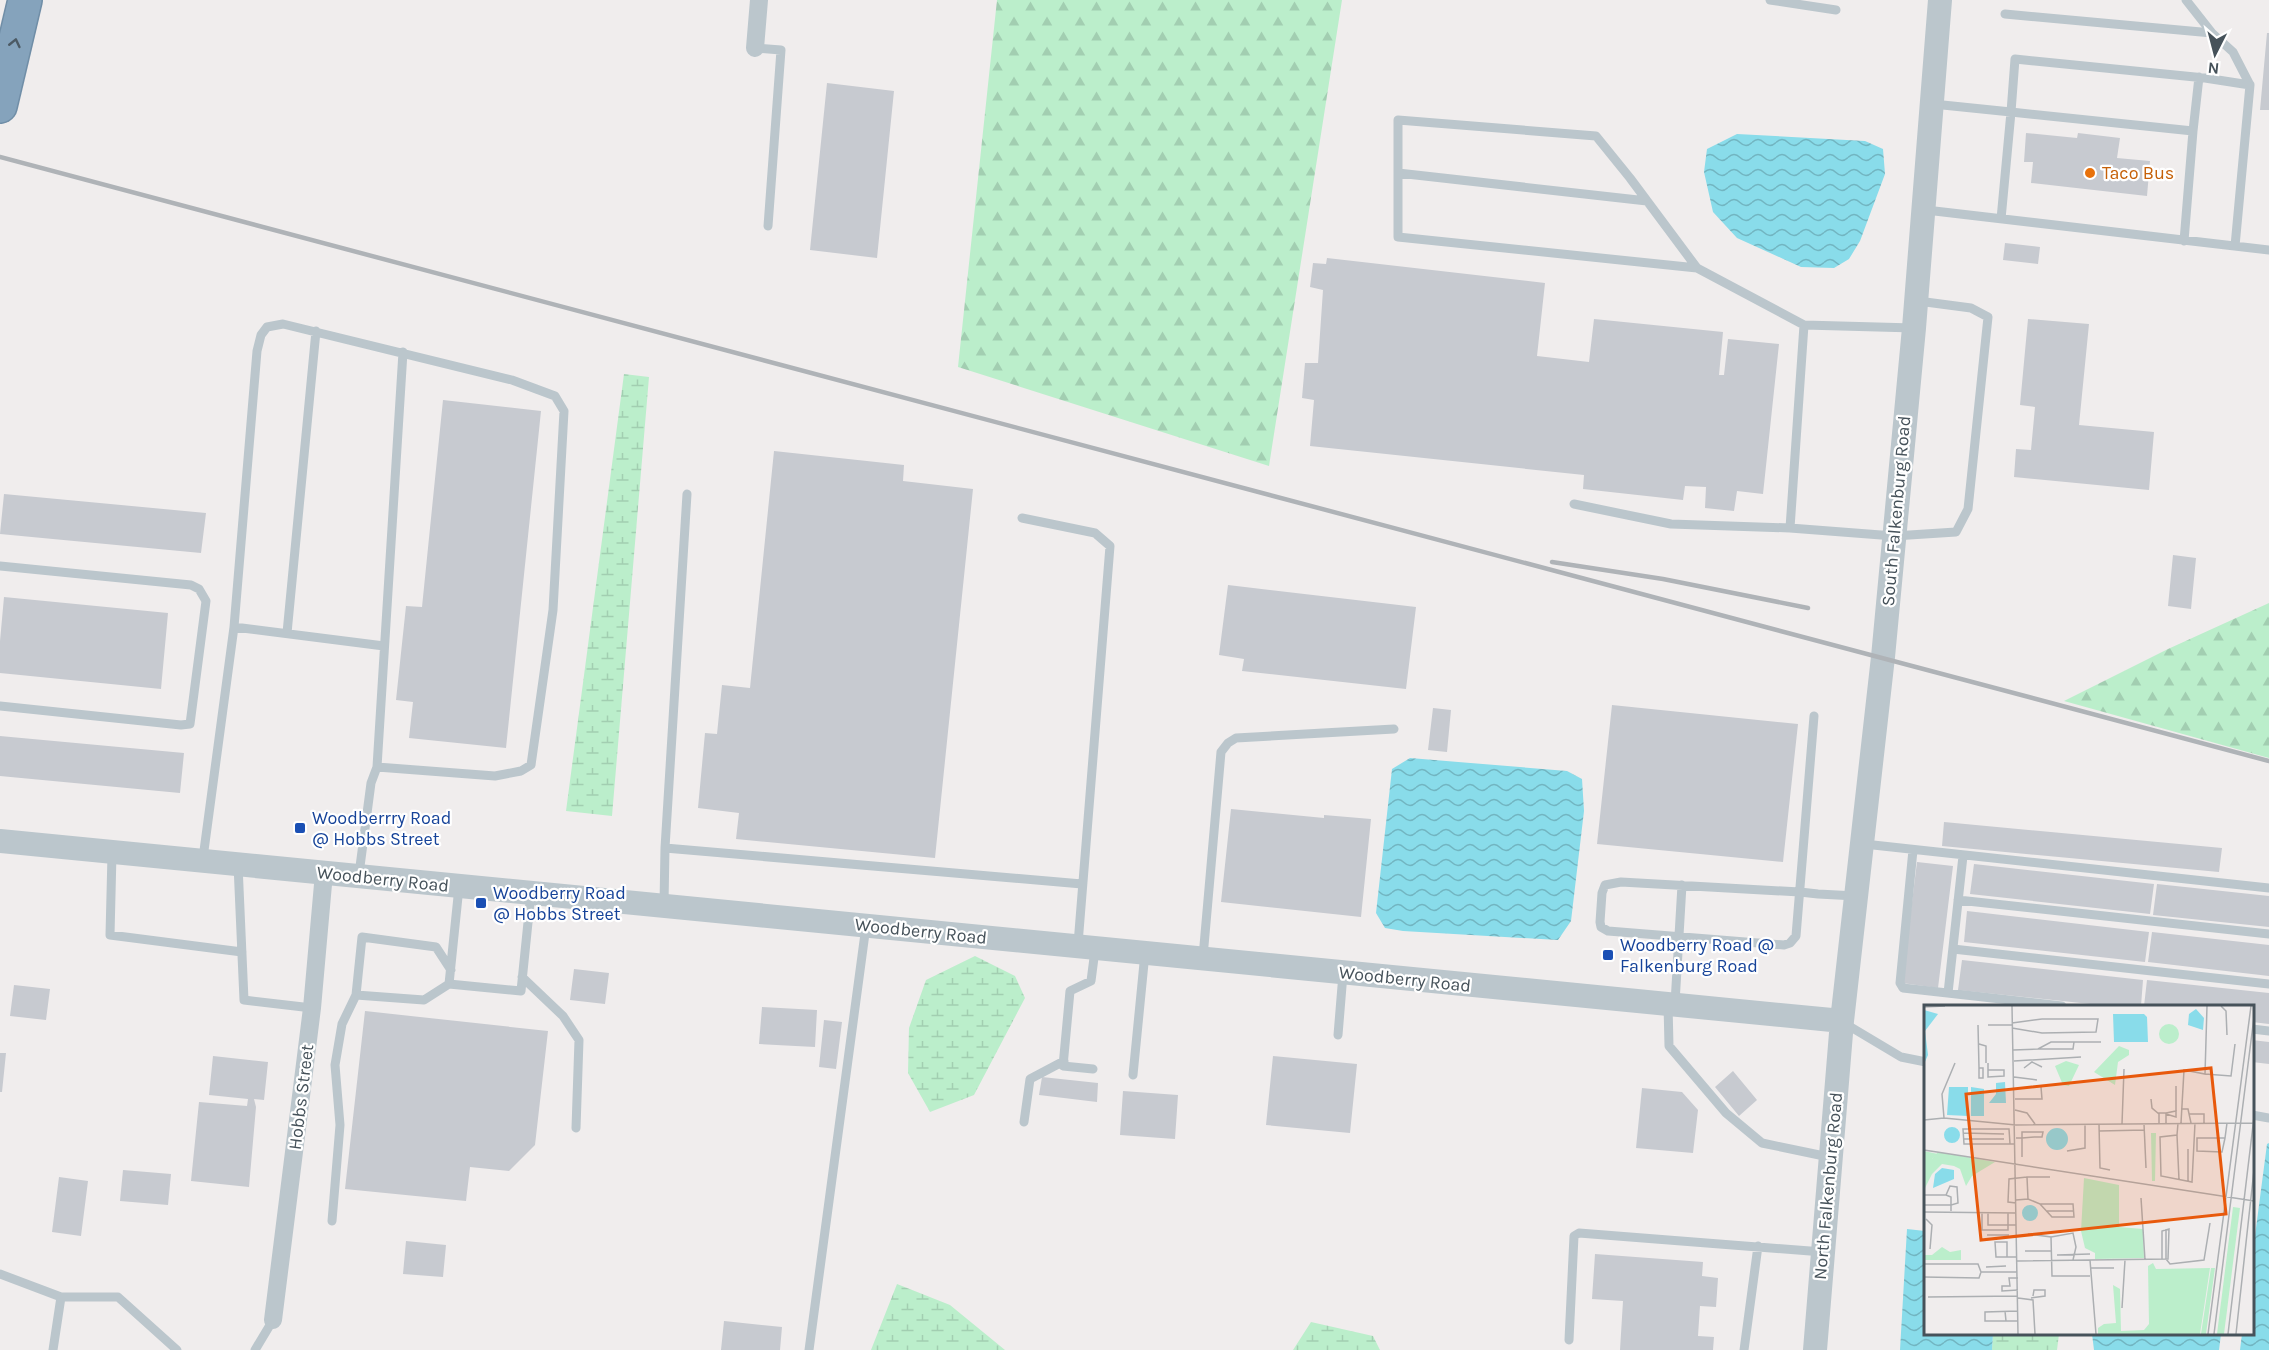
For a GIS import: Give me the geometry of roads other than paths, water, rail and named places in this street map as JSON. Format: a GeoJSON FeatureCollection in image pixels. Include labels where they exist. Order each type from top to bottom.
{"type":"FeatureCollection","features":[{"type":"Feature","properties":{"kind":"highway"},"geometry":{"type":"LineString","coordinates":[[2,96],[25,0]]}},
{"type":"Feature","properties":{"kind":"street"},"geometry":{"type":"LineString","coordinates":[[755,48],[759,0]]}},
{"type":"Feature","properties":{"kind":"street","name":"South Falkenburg Road"},"geometry":{"type":"LineString","coordinates":[[1842,1021],[1914,328],[1940,0]]}},
{"type":"Feature","properties":{"kind":"street","name":"Woodberry Road"},"geometry":{"type":"LineString","coordinates":[[0,841],[1842,1021]]}},
{"type":"Feature","properties":{"kind":"street","name":"Hobbs Street"},"geometry":{"type":"LineString","coordinates":[[273,1320],[312,1008],[324,873]]}},
{"type":"Feature","properties":{"kind":"street","name":"North Falkenburg Road"},"geometry":{"type":"LineString","coordinates":[[1815,1350],[1842,1021]]}},
{"type":"Feature","properties":{"kind":"lane"},"geometry":{"type":"LineString","coordinates":[[1770,0],[1836,10]]}},
{"type":"Feature","properties":{"kind":"lane"},"geometry":{"type":"LineString","coordinates":[[2186,0],[2212,33],[2234,52],[2250,84],[2235,246]]}},
{"type":"Feature","properties":{"kind":"lane"},"geometry":{"type":"LineString","coordinates":[[2005,14],[2212,33]]}},
{"type":"Feature","properties":{"kind":"lane"},"geometry":{"type":"LineString","coordinates":[[755,48],[781,50],[768,226]]}},
{"type":"Feature","properties":{"kind":"lane"},"geometry":{"type":"LineString","coordinates":[[2001,219],[2015,59],[2250,84]]}},
{"type":"Feature","properties":{"kind":"lane"},"geometry":{"type":"LineString","coordinates":[[2184,241],[2199,77]]}},
{"type":"Feature","properties":{"kind":"lane"},"geometry":{"type":"LineString","coordinates":[[1933,104],[2193,131]]}},
{"type":"Feature","properties":{"kind":"lane"},"geometry":{"type":"LineString","coordinates":[[1697,268],[1596,136],[1398,120],[1398,237],[1697,268],[1804,325],[1914,328]]}},
{"type":"Feature","properties":{"kind":"lane"},"geometry":{"type":"LineString","coordinates":[[1398,173],[1647,201]]}},
{"type":"Feature","properties":{"kind":"lane"},"geometry":{"type":"LineString","coordinates":[[1925,210],[2269,250]]}},
{"type":"Feature","properties":{"kind":"lane"},"geometry":{"type":"LineString","coordinates":[[1574,504],[1671,524],[1790,528],[1894,536],[1956,532],[1968,509],[1988,317],[1971,308],[1916,301]]}},
{"type":"Feature","properties":{"kind":"lane"},"geometry":{"type":"LineString","coordinates":[[202,861],[234,627],[257,351],[261,335],[267,327],[283,324],[316,330],[512,380],[555,396],[564,411],[553,610],[531,765],[521,771],[495,776],[377,767]]}},
{"type":"Feature","properties":{"kind":"lane"},"geometry":{"type":"LineString","coordinates":[[1790,528],[1804,325]]}},
{"type":"Feature","properties":{"kind":"lane"},"geometry":{"type":"LineString","coordinates":[[287,633],[316,330]]}},
{"type":"Feature","properties":{"kind":"lane"},"geometry":{"type":"LineString","coordinates":[[358,876],[371,783],[377,767],[402,352]]}},
{"type":"Feature","properties":{"kind":"lane"},"geometry":{"type":"LineString","coordinates":[[664,906],[664,848],[687,494]]}},
{"type":"Feature","properties":{"kind":"lane"},"geometry":{"type":"LineString","coordinates":[[1022,518],[1095,533],[1110,546],[1082,884],[1091,981],[1070,991],[1063,1066],[1093,1069]]}},
{"type":"Feature","properties":{"kind":"lane"},"geometry":{"type":"LineString","coordinates":[[0,566],[191,585],[199,589],[206,601],[190,724],[181,725],[0,706]]}},
{"type":"Feature","properties":{"kind":"lane"},"geometry":{"type":"LineString","coordinates":[[234,627],[384,646]]}},
{"type":"Feature","properties":{"kind":"lane"},"geometry":{"type":"LineString","coordinates":[[1814,716],[1800,892],[1796,936],[1790,943],[1784,945],[1608,931],[1601,927],[1602,892],[1605,885],[1613,882],[1682,885],[1800,892],[1856,896]]}},
{"type":"Feature","properties":{"kind":"lane"},"geometry":{"type":"LineString","coordinates":[[1203,959],[1221,752],[1227,743],[1236,738],[1394,729]]}},
{"type":"Feature","properties":{"kind":"lane"},"geometry":{"type":"LineString","coordinates":[[1862,844],[2269,888]]}},
{"type":"Feature","properties":{"kind":"lane"},"geometry":{"type":"LineString","coordinates":[[664,848],[1082,884]]}},
{"type":"Feature","properties":{"kind":"lane"},"geometry":{"type":"LineString","coordinates":[[1913,850],[1900,983],[1903,987],[2053,1005]]}},
{"type":"Feature","properties":{"kind":"lane"},"geometry":{"type":"LineString","coordinates":[[112,852],[110,936],[242,952]]}},
{"type":"Feature","properties":{"kind":"lane"},"geometry":{"type":"LineString","coordinates":[[1948,993],[1963,856]]}},
{"type":"Feature","properties":{"kind":"lane"},"geometry":{"type":"LineString","coordinates":[[238,865],[244,1000],[312,1008]]}},
{"type":"Feature","properties":{"kind":"lane"},"geometry":{"type":"LineString","coordinates":[[1682,885],[1669,1046],[1726,1113],[1762,1143],[1831,1157]]}},
{"type":"Feature","properties":{"kind":"lane"},"geometry":{"type":"LineString","coordinates":[[449,984],[459,886]]}},
{"type":"Feature","properties":{"kind":"lane"},"geometry":{"type":"LineString","coordinates":[[356,995],[424,1000],[449,984],[521,991],[531,893]]}},
{"type":"Feature","properties":{"kind":"lane"},"geometry":{"type":"LineString","coordinates":[[1958,900],[2269,934]]}},
{"type":"Feature","properties":{"kind":"lane"},"geometry":{"type":"LineString","coordinates":[[809,1350],[866,926]]}},
{"type":"Feature","properties":{"kind":"lane"},"geometry":{"type":"LineString","coordinates":[[332,1221],[340,1125],[335,1065],[342,1024],[356,995],[362,937],[436,947],[451,971]]}},
{"type":"Feature","properties":{"kind":"lane"},"geometry":{"type":"LineString","coordinates":[[1953,949],[2269,984]]}},
{"type":"Feature","properties":{"kind":"lane"},"geometry":{"type":"LineString","coordinates":[[1133,1075],[1145,953]]}},
{"type":"Feature","properties":{"kind":"lane"},"geometry":{"type":"LineString","coordinates":[[1338,1035],[1343,973]]}},
{"type":"Feature","properties":{"kind":"lane"},"geometry":{"type":"LineString","coordinates":[[522,977],[563,1016],[579,1040],[576,1128]]}},
{"type":"Feature","properties":{"kind":"lane"},"geometry":{"type":"LineString","coordinates":[[1842,1021],[1901,1057],[1924,1062]]}},
{"type":"Feature","properties":{"kind":"lane"},"geometry":{"type":"LineString","coordinates":[[2254,1029],[2269,1031]]}},
{"type":"Feature","properties":{"kind":"lane"},"geometry":{"type":"LineString","coordinates":[[1024,1122],[1030,1078],[1064,1061]]}},
{"type":"Feature","properties":{"kind":"lane"},"geometry":{"type":"LineString","coordinates":[[2254,1115],[2269,1118]]}},
{"type":"Feature","properties":{"kind":"lane"},"geometry":{"type":"LineString","coordinates":[[1569,1340],[1574,1236],[1579,1233],[1823,1252]]}},
{"type":"Feature","properties":{"kind":"lane"},"geometry":{"type":"LineString","coordinates":[[1744,1350],[1758,1246]]}},
{"type":"Feature","properties":{"kind":"lane"},"geometry":{"type":"LineString","coordinates":[[0,1274],[61,1297],[118,1297],[177,1350]]}},
{"type":"Feature","properties":{"kind":"lane"},"geometry":{"type":"LineString","coordinates":[[53,1350],[61,1297]]}},
{"type":"Feature","properties":{"kind":"lane"},"geometry":{"type":"LineString","coordinates":[[255,1350],[273,1320]]}},
{"type":"Feature","properties":{"kind":"water"},"geometry":{"type":"Polygon","coordinates":[[[1737,134],[1865,141],[1883,149],[1885,174],[1860,241],[1849,259],[1834,268],[1801,267],[1737,238],[1713,212],[1704,172],[1707,149],[1737,134]]]}},
{"type":"Feature","properties":{"kind":"water"},"geometry":{"type":"Polygon","coordinates":[[[1410,758],[1567,771],[1582,779],[1584,811],[1571,921],[1558,940],[1385,928],[1376,913],[1392,769],[1410,758]]]}},
{"type":"Feature","properties":{"kind":"water"},"geometry":{"type":"Polygon","coordinates":[[[2269,1143],[2269,1350],[2240,1350],[2242,1335],[2254,1335],[2254,1243],[2267,1144],[2269,1143]]]}},
{"type":"Feature","properties":{"kind":"water"},"geometry":{"type":"Polygon","coordinates":[[[1907,1229],[1924,1231],[1924,1335],[1993,1335],[1992,1350],[1900,1350],[1907,1229]]]}},
{"type":"Feature","properties":{"kind":"water"},"geometry":{"type":"Polygon","coordinates":[[[2092,1335],[2221,1335],[2219,1350],[2094,1350],[2092,1335]]]}},
{"type":"Feature","properties":{"kind":"railway"},"geometry":{"type":"LineString","coordinates":[[0,157],[2269,761]]}},
{"type":"Feature","properties":{"kind":"railway"},"geometry":{"type":"LineString","coordinates":[[1552,562],[1663,579],[1808,608]]}},
{"type":"Feature","properties":{"kind":"place","name":"Taco Bus"},"geometry":{"type":"Point","coordinates":[2090,173]}},
{"type":"Feature","properties":{"kind":"place","name":"Woodberrry Road @ Hobbs Street"},"geometry":{"type":"Point","coordinates":[300,828]}},
{"type":"Feature","properties":{"kind":"place","name":"Woodberry Road @ Hobbs Street"},"geometry":{"type":"Point","coordinates":[481,903]}},
{"type":"Feature","properties":{"kind":"place","name":"Woodberry Road @ Falkenburg Road"},"geometry":{"type":"Point","coordinates":[1608,955]}}]}
